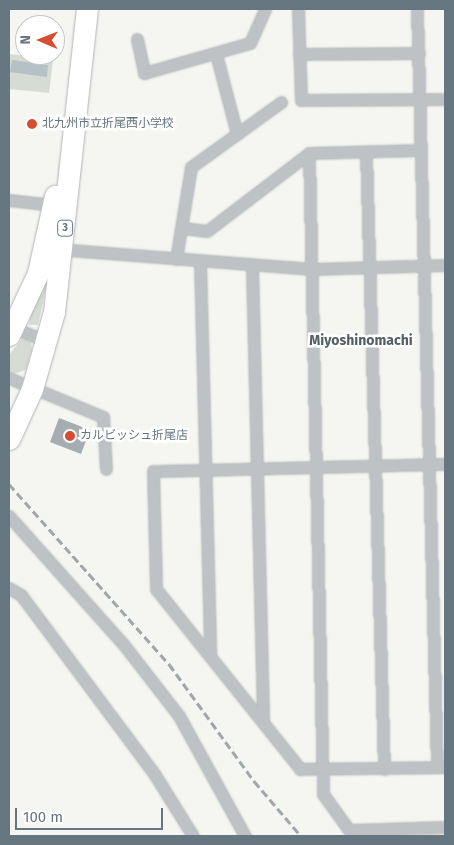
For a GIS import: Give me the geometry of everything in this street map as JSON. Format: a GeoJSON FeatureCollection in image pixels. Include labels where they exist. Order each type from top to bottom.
{"type":"FeatureCollection","features":[{"type":"Feature","properties":{"kind":"highway","name":"3"},"geometry":{"type":"LineString","coordinates":[[11,332],[55,248],[54,205],[75,9]]}},
{"type":"Feature","properties":{"kind":"highway","name":"3"},"geometry":{"type":"LineString","coordinates":[[9,439],[32,389],[48,341],[55,248],[88,9]]}},
{"type":"Feature","properties":{"kind":"street"},"geometry":{"type":"LineString","coordinates":[[137,39],[144,73],[250,44],[265,9]]}},
{"type":"Feature","properties":{"kind":"street"},"geometry":{"type":"LineString","coordinates":[[298,9],[301,100],[445,100]]}},
{"type":"Feature","properties":{"kind":"street"},"geometry":{"type":"LineString","coordinates":[[417,9],[429,465],[441,767],[324,772],[300,769],[210,652],[156,589],[153,471],[319,468],[429,465],[445,464]]}},
{"type":"Feature","properties":{"kind":"street"},"geometry":{"type":"LineString","coordinates":[[299,54],[418,53]]}},
{"type":"Feature","properties":{"kind":"street"},"geometry":{"type":"LineString","coordinates":[[216,54],[237,134]]}},
{"type":"Feature","properties":{"kind":"street"},"geometry":{"type":"LineString","coordinates":[[176,259],[191,167],[281,102]]}},
{"type":"Feature","properties":{"kind":"street"},"geometry":{"type":"LineString","coordinates":[[182,228],[206,231],[309,153],[421,150]]}},
{"type":"Feature","properties":{"kind":"street"},"geometry":{"type":"LineString","coordinates":[[366,152],[368,268],[372,273],[375,466],[384,769]]}},
{"type":"Feature","properties":{"kind":"street"},"geometry":{"type":"LineString","coordinates":[[309,153],[319,468],[323,794],[350,830],[445,827]]}},
{"type":"Feature","properties":{"kind":"street"},"geometry":{"type":"LineString","coordinates":[[9,200],[54,205]]}},
{"type":"Feature","properties":{"kind":"street"},"geometry":{"type":"LineString","coordinates":[[55,248],[200,262],[312,269],[445,264]]}},
{"type":"Feature","properties":{"kind":"street"},"geometry":{"type":"LineString","coordinates":[[200,262],[210,652]]}},
{"type":"Feature","properties":{"kind":"street"},"geometry":{"type":"LineString","coordinates":[[252,266],[264,722]]}},
{"type":"Feature","properties":{"kind":"street"},"geometry":{"type":"LineString","coordinates":[[11,332],[48,341]]}},
{"type":"Feature","properties":{"kind":"street"},"geometry":{"type":"LineString","coordinates":[[9,378],[103,417],[106,469]]}},
{"type":"Feature","properties":{"kind":"street"},"geometry":{"type":"LineString","coordinates":[[9,516],[124,645],[179,716],[245,836]]}},
{"type":"Feature","properties":{"kind":"street"},"geometry":{"type":"LineString","coordinates":[[9,588],[21,596],[155,775],[193,836]]}},
{"type":"Feature","properties":{"kind":"shaded area"},"geometry":{"type":"Polygon","coordinates":[[[9,54],[15,55],[15,65],[52,65],[49,93],[9,89],[9,54]]]}},
{"type":"Feature","properties":{"kind":"shaded area"},"geometry":{"type":"Polygon","coordinates":[[[12,60],[15,60],[15,65],[48,65],[47,77],[10,72],[12,60]]]}},
{"type":"Feature","properties":{"kind":"shaded area"},"geometry":{"type":"Polygon","coordinates":[[[52,262],[38,325],[29,325],[31,314],[52,262]]]}},
{"type":"Feature","properties":{"kind":"shaded area"},"geometry":{"type":"Polygon","coordinates":[[[22,339],[31,342],[32,349],[26,370],[13,374],[9,372],[9,355],[22,339]]]}},
{"type":"Feature","properties":{"kind":"building","name":"カルビッシュ折尾店"},"geometry":{"type":"Polygon","coordinates":[[[59,418],[90,430],[81,454],[50,442],[59,418]]]}},
{"type":"Feature","properties":{"kind":"railway"},"geometry":{"type":"LineString","coordinates":[[9,484],[169,664],[254,781],[301,836]]}},
{"type":"Feature","properties":{"kind":"place","name":"北九州市立折尾西小学校"},"geometry":{"type":"Point","coordinates":[32,124]}},
{"type":"Feature","properties":{"kind":"place","name":"カルビッシュ折尾店"},"geometry":{"type":"Point","coordinates":[70,436]}},
{"type":"Feature","properties":{"kind":"district","name":"Miyoshinomachi"},"geometry":{"type":"Point","coordinates":[361,341]}}]}
